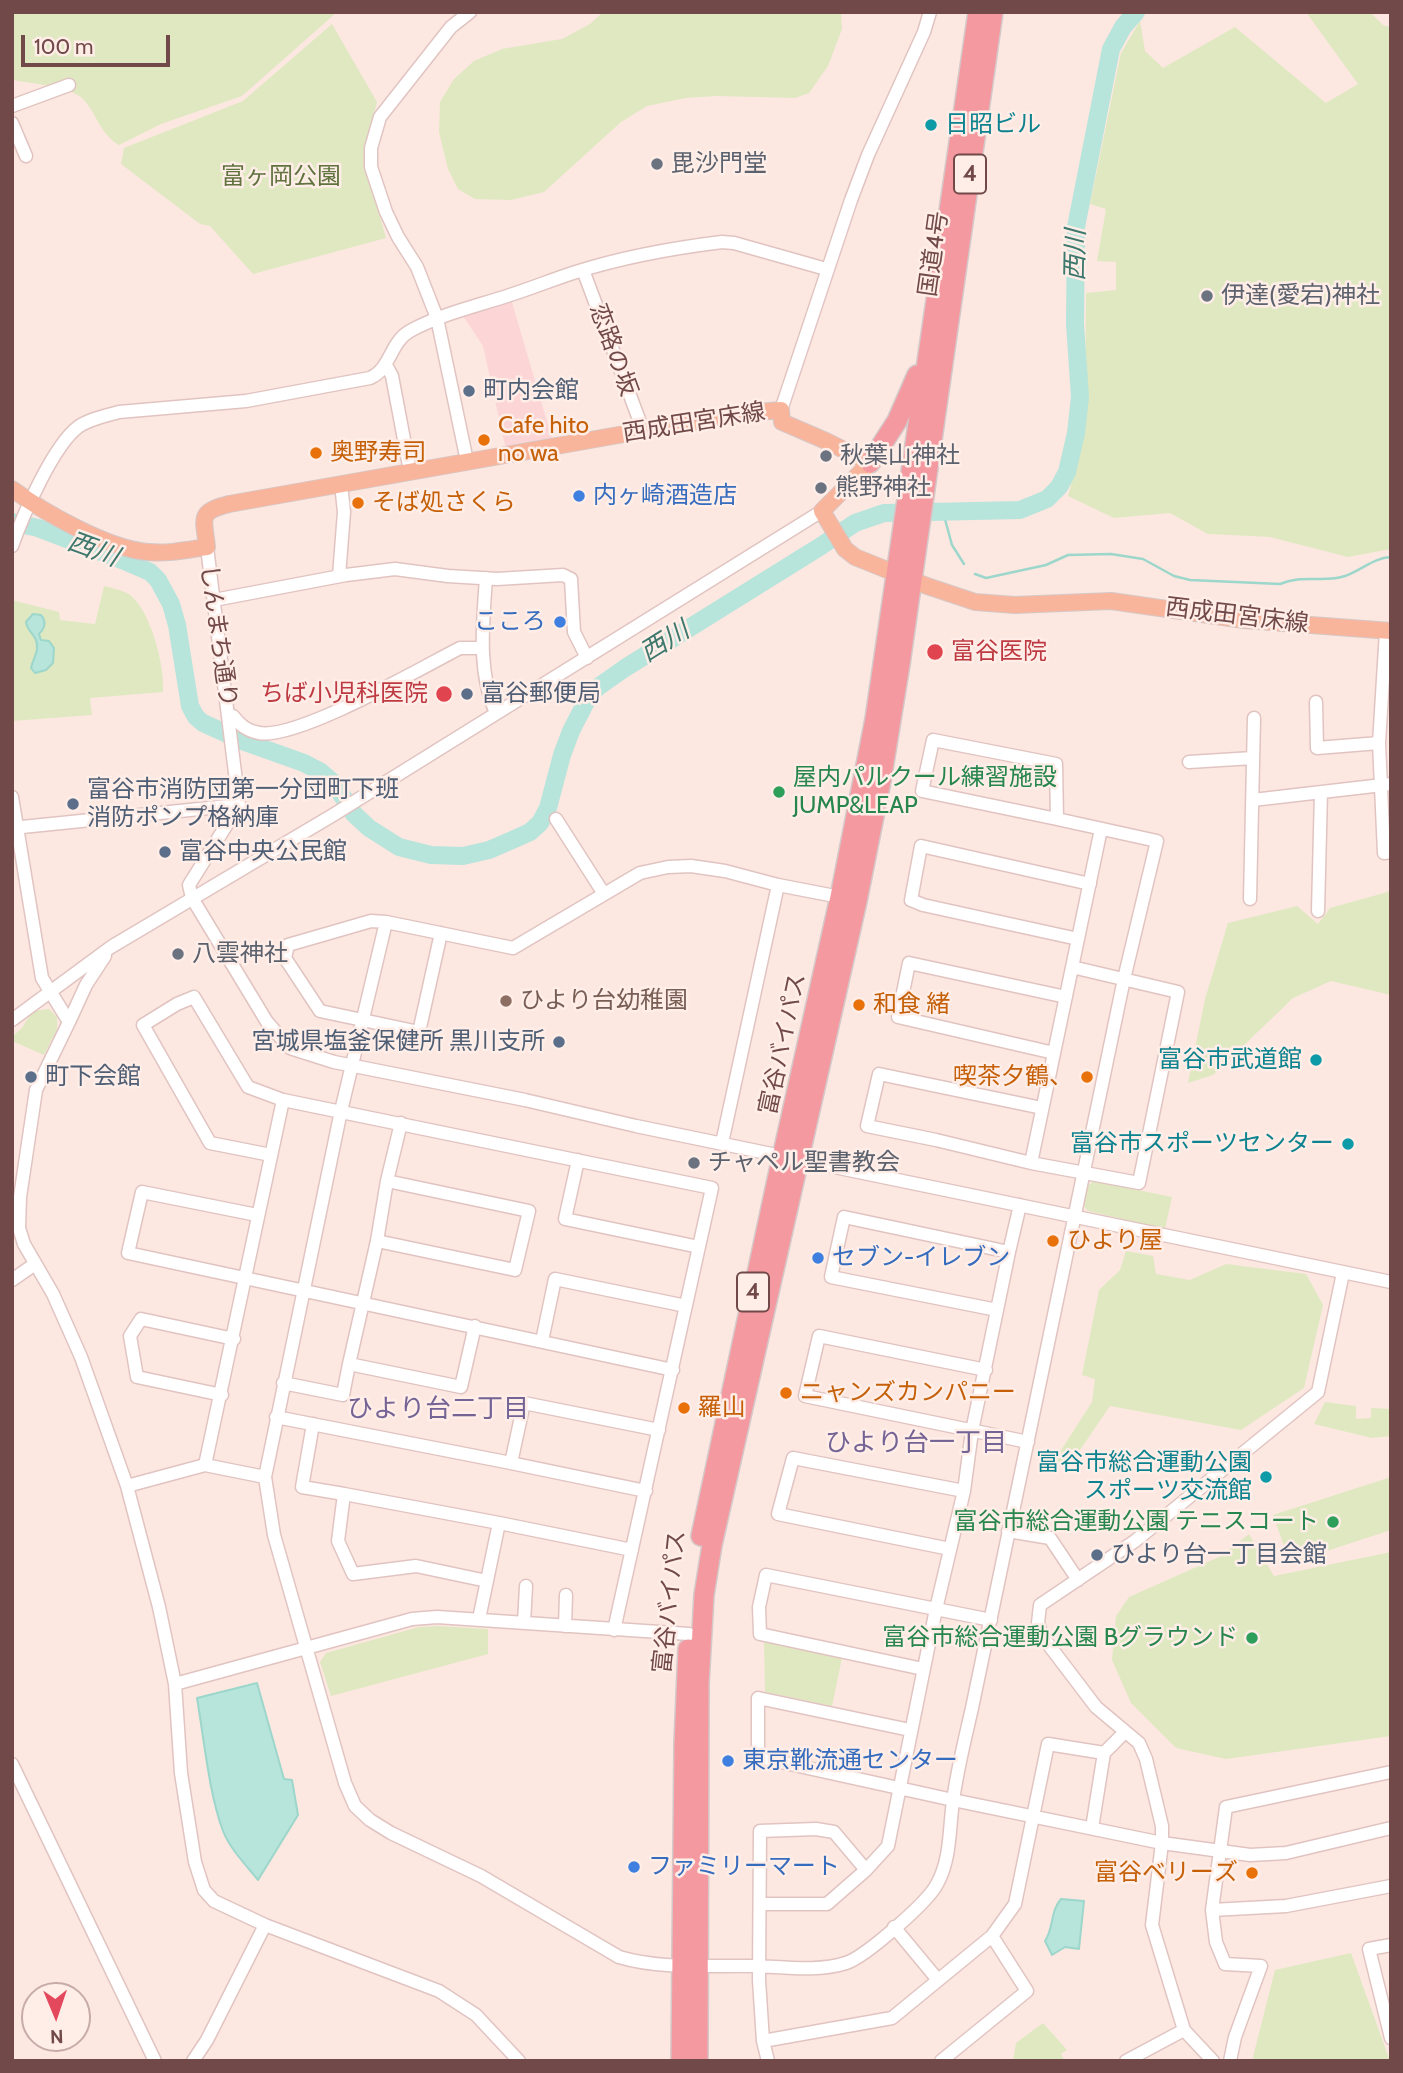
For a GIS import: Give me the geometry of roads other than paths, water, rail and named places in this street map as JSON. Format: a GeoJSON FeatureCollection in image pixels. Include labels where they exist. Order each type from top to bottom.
{"type":"FeatureCollection","features":[{"type":"Feature","properties":{"kind":"highway","name":"国道4号"},"geometry":{"type":"LineString","coordinates":[[940,334],[978,12]]}},
{"type":"Feature","properties":{"kind":"highway","name":"国道4号"},"geometry":{"type":"LineString","coordinates":[[940,334],[993,12]]}},
{"type":"Feature","properties":{"kind":"highway"},"geometry":{"type":"LineString","coordinates":[[870,463],[883,444],[940,334]]}},
{"type":"Feature","properties":{"kind":"highway","name":"富谷バイパス"},"geometry":{"type":"LineString","coordinates":[[698,2061],[690,1965],[684,1744],[689,1634],[700,1544],[709,1496],[881,781],[910,531],[940,334]]}},
{"type":"Feature","properties":{"kind":"highway","name":"富谷バイパス"},"geometry":{"type":"LineString","coordinates":[[681,2061],[690,1965],[704,1595],[904,577]]}},
{"type":"Feature","properties":{"kind":"main road","name":"西成田宮床線"},"geometry":{"type":"LineString","coordinates":[[207,547],[204,519],[211,509],[737,414],[781,410],[782,422],[870,463]]}},
{"type":"Feature","properties":{"kind":"main road"},"geometry":{"type":"LineString","coordinates":[[825,515],[870,463]]}},
{"type":"Feature","properties":{"kind":"main road"},"geometry":{"type":"LineString","coordinates":[[12,489],[29,508],[125,548],[169,552],[207,547]]}},
{"type":"Feature","properties":{"kind":"main road","name":"西成田宮床線"},"geometry":{"type":"LineString","coordinates":[[825,515],[845,549],[867,563],[958,598],[995,605],[1111,601],[1244,620],[1388,631]]}},
{"type":"Feature","properties":{"kind":"street"},"geometry":{"type":"LineString","coordinates":[[467,461],[437,318],[417,267],[386,212],[371,167],[371,148],[380,117],[451,27],[470,12]]}},
{"type":"Feature","properties":{"kind":"street"},"geometry":{"type":"LineString","coordinates":[[781,410],[826,269],[868,155],[924,32],[930,12]]}},
{"type":"Feature","properties":{"kind":"street"},"geometry":{"type":"LineString","coordinates":[[12,106],[69,85]]}},
{"type":"Feature","properties":{"kind":"street"},"geometry":{"type":"LineString","coordinates":[[12,123],[26,156]]}},
{"type":"Feature","properties":{"kind":"street"},"geometry":{"type":"LineString","coordinates":[[13,542],[68,436],[80,425],[100,417],[118,412],[210,405],[287,394],[370,378],[386,365],[401,337],[437,318],[583,270],[636,257],[722,242],[826,269]]}},
{"type":"Feature","properties":{"kind":"street","name":"恋路の坂"},"geometry":{"type":"LineString","coordinates":[[583,270],[643,430]]}},
{"type":"Feature","properties":{"kind":"street"},"geometry":{"type":"LineString","coordinates":[[386,365],[392,376],[410,471]]}},
{"type":"Feature","properties":{"kind":"street"},"geometry":{"type":"LineString","coordinates":[[339,576],[343,523],[341,484]]}},
{"type":"Feature","properties":{"kind":"street"},"geometry":{"type":"LineString","coordinates":[[13,1018],[111,947],[825,515]]}},
{"type":"Feature","properties":{"kind":"street","name":"しんまち通り"},"geometry":{"type":"LineString","coordinates":[[207,547],[239,805]]}},
{"type":"Feature","properties":{"kind":"street"},"geometry":{"type":"LineString","coordinates":[[214,600],[339,576],[395,569],[486,578],[563,575],[570,579],[574,632],[587,658]]}},
{"type":"Feature","properties":{"kind":"street"},"geometry":{"type":"LineString","coordinates":[[486,578],[482,648],[491,703],[496,713]]}},
{"type":"Feature","properties":{"kind":"street"},"geometry":{"type":"LineString","coordinates":[[1388,631],[1379,743],[1386,784],[1384,853],[1391,852]]}},
{"type":"Feature","properties":{"kind":"street"},"geometry":{"type":"LineString","coordinates":[[230,720],[233,716],[240,726],[260,734],[322,719],[460,648],[482,648]]}},
{"type":"Feature","properties":{"kind":"street"},"geometry":{"type":"LineString","coordinates":[[1316,702],[1317,748],[1379,743]]}},
{"type":"Feature","properties":{"kind":"street"},"geometry":{"type":"LineString","coordinates":[[1250,900],[1254,718]]}},
{"type":"Feature","properties":{"kind":"street"},"geometry":{"type":"LineString","coordinates":[[386,922],[351,1065],[265,1477],[274,1535],[345,1783],[355,1806],[370,1820],[391,1833],[481,1876],[619,1957],[639,1963],[832,1967],[850,1962],[870,1948],[920,1905],[937,1886],[946,1864],[953,1800],[1124,979],[1157,841],[922,791],[933,740],[1056,764],[1057,819]]}},
{"type":"Feature","properties":{"kind":"street"},"geometry":{"type":"LineString","coordinates":[[1189,762],[1253,758]]}},
{"type":"Feature","properties":{"kind":"street"},"geometry":{"type":"LineString","coordinates":[[1252,800],[1386,784]]}},
{"type":"Feature","properties":{"kind":"street"},"geometry":{"type":"LineString","coordinates":[[1318,911],[1321,792]]}},
{"type":"Feature","properties":{"kind":"street"},"geometry":{"type":"LineString","coordinates":[[12,797],[15,828],[42,978],[69,1022]]}},
{"type":"Feature","properties":{"kind":"street"},"geometry":{"type":"LineString","coordinates":[[15,828],[239,805]]}},
{"type":"Feature","properties":{"kind":"street"},"geometry":{"type":"LineString","coordinates":[[239,805],[189,885],[192,898],[268,1022],[290,1048],[316,1058],[1391,1282]]}},
{"type":"Feature","properties":{"kind":"street"},"geometry":{"type":"LineString","coordinates":[[556,819],[604,894]]}},
{"type":"Feature","properties":{"kind":"street"},"geometry":{"type":"LineString","coordinates":[[1031,1163],[1101,829]]}},
{"type":"Feature","properties":{"kind":"street"},"geometry":{"type":"LineString","coordinates":[[1078,939],[936,908],[911,900],[915,873],[921,846],[1090,884]]}},
{"type":"Feature","properties":{"kind":"street"},"geometry":{"type":"LineString","coordinates":[[441,933],[419,1032],[320,1011],[285,958],[288,945],[371,921],[386,922],[441,933],[513,948],[639,873],[668,867],[691,866],[724,871],[840,897]]}},
{"type":"Feature","properties":{"kind":"street"},"geometry":{"type":"LineString","coordinates":[[722,1143],[778,885]]}},
{"type":"Feature","properties":{"kind":"street"},"geometry":{"type":"LineString","coordinates":[[111,947],[86,985],[36,1090],[20,1197],[19,1228],[24,1244],[53,1294],[81,1357],[127,1486],[159,1607],[175,1684],[181,1773],[195,1862],[204,1889],[214,1901],[265,1925],[439,1991],[476,2015],[495,2032],[519,2061]]}},
{"type":"Feature","properties":{"kind":"street"},"geometry":{"type":"LineString","coordinates":[[1054,1053],[898,1017],[909,963],[1066,998]]}},
{"type":"Feature","properties":{"kind":"street"},"geometry":{"type":"LineString","coordinates":[[1042,1108],[879,1074],[867,1126],[1031,1163],[1139,1183],[1178,992],[1072,967]]}},
{"type":"Feature","properties":{"kind":"street"},"geometry":{"type":"LineString","coordinates":[[271,1155],[210,1143],[143,1025],[194,997],[248,1087],[283,1100],[712,1188],[614,1630]]}},
{"type":"Feature","properties":{"kind":"street"},"geometry":{"type":"LineString","coordinates":[[205,1465],[283,1100]]}},
{"type":"Feature","properties":{"kind":"street"},"geometry":{"type":"LineString","coordinates":[[284,1383],[343,1395],[401,1123]]}},
{"type":"Feature","properties":{"kind":"street"},"geometry":{"type":"LineString","coordinates":[[579,1160],[565,1219],[698,1247]]}},
{"type":"Feature","properties":{"kind":"street"},"geometry":{"type":"LineString","coordinates":[[377,1241],[515,1269],[529,1211],[387,1181]]}},
{"type":"Feature","properties":{"kind":"street"},"geometry":{"type":"LineString","coordinates":[[257,1215],[142,1192],[128,1253],[673,1370]]}},
{"type":"Feature","properties":{"kind":"street"},"geometry":{"type":"LineString","coordinates":[[761,1904],[827,1904],[866,1870],[888,1846],[923,1669],[964,1491],[972,1431],[1020,1205]]}},
{"type":"Feature","properties":{"kind":"street"},"geometry":{"type":"LineString","coordinates":[[997,1310],[831,1277],[844,1217],[1009,1252]]}},
{"type":"Feature","properties":{"kind":"street"},"geometry":{"type":"LineString","coordinates":[[12,1280],[35,1264]]}},
{"type":"Feature","properties":{"kind":"street"},"geometry":{"type":"LineString","coordinates":[[1213,2061],[1184,2030],[1152,1925],[1163,1843],[1162,1826],[1146,1759],[1139,1743],[1096,1707],[1042,1636],[1038,1623],[1040,1605],[1135,1541],[1318,1392],[1343,1273]]}},
{"type":"Feature","properties":{"kind":"street"},"geometry":{"type":"LineString","coordinates":[[542,1341],[555,1279],[686,1306]]}},
{"type":"Feature","properties":{"kind":"street"},"geometry":{"type":"LineString","coordinates":[[222,1395],[136,1377],[130,1336],[141,1319],[234,1339]]}},
{"type":"Feature","properties":{"kind":"street"},"geometry":{"type":"LineString","coordinates":[[349,1364],[461,1387],[475,1326]]}},
{"type":"Feature","properties":{"kind":"street"},"geometry":{"type":"LineString","coordinates":[[986,1370],[819,1336],[805,1396],[1028,1442]]}},
{"type":"Feature","properties":{"kind":"street"},"geometry":{"type":"LineString","coordinates":[[512,1463],[524,1403],[659,1430]]}},
{"type":"Feature","properties":{"kind":"street"},"geometry":{"type":"LineString","coordinates":[[276,1418],[646,1491]]}},
{"type":"Feature","properties":{"kind":"street"},"geometry":{"type":"LineString","coordinates":[[313,1424],[302,1487],[632,1550]]}},
{"type":"Feature","properties":{"kind":"street"},"geometry":{"type":"LineString","coordinates":[[950,1549],[778,1514],[793,1458],[964,1491]]}},
{"type":"Feature","properties":{"kind":"street"},"geometry":{"type":"LineString","coordinates":[[127,1486],[205,1465],[265,1477]]}},
{"type":"Feature","properties":{"kind":"street"},"geometry":{"type":"LineString","coordinates":[[344,1494],[338,1541],[353,1574],[416,1566],[487,1581]]}},
{"type":"Feature","properties":{"kind":"street"},"geometry":{"type":"LineString","coordinates":[[479,1619],[499,1523]]}},
{"type":"Feature","properties":{"kind":"street"},"geometry":{"type":"LineString","coordinates":[[1009,1531],[1050,1538],[1078,1580]]}},
{"type":"Feature","properties":{"kind":"street"},"geometry":{"type":"LineString","coordinates":[[923,1669],[760,1634],[760,1607],[766,1575],[991,1620]]}},
{"type":"Feature","properties":{"kind":"street"},"geometry":{"type":"LineString","coordinates":[[524,1623],[526,1586]]}},
{"type":"Feature","properties":{"kind":"street"},"geometry":{"type":"LineString","coordinates":[[565,1626],[566,1595]]}},
{"type":"Feature","properties":{"kind":"street"},"geometry":{"type":"LineString","coordinates":[[175,1684],[412,1619],[479,1619],[689,1634]]}},
{"type":"Feature","properties":{"kind":"street"},"geometry":{"type":"LineString","coordinates":[[911,1730],[758,1698],[758,1757],[1032,1817],[1163,1843],[1250,1855],[1286,1853],[1391,1828]]}},
{"type":"Feature","properties":{"kind":"street"},"geometry":{"type":"LineString","coordinates":[[1092,1828],[1104,1753],[1125,1732]]}},
{"type":"Feature","properties":{"kind":"street"},"geometry":{"type":"LineString","coordinates":[[764,2041],[892,2018],[992,1936],[1015,1904],[1048,1744],[1104,1753]]}},
{"type":"Feature","properties":{"kind":"street"},"geometry":{"type":"LineString","coordinates":[[12,1764],[155,2061]]}},
{"type":"Feature","properties":{"kind":"street"},"geometry":{"type":"LineString","coordinates":[[1230,2061],[1235,2037],[1261,1966],[1225,1964],[1216,1942],[1212,1910],[1226,1807],[1391,1772]]}},
{"type":"Feature","properties":{"kind":"street"},"geometry":{"type":"LineString","coordinates":[[768,2061],[759,1966],[760,1831],[816,1829],[834,1832],[866,1870]]}},
{"type":"Feature","properties":{"kind":"street"},"geometry":{"type":"LineString","coordinates":[[1212,1910],[1286,1906],[1391,1886]]}},
{"type":"Feature","properties":{"kind":"street"},"geometry":{"type":"LineString","coordinates":[[193,2061],[265,1925]]}},
{"type":"Feature","properties":{"kind":"street"},"geometry":{"type":"LineString","coordinates":[[894,1927],[938,1980]]}},
{"type":"Feature","properties":{"kind":"street"},"geometry":{"type":"LineString","coordinates":[[942,2061],[1027,1990],[992,1936]]}},
{"type":"Feature","properties":{"kind":"street"},"geometry":{"type":"LineString","coordinates":[[1391,1945],[1369,1949],[1386,1995],[1391,2038]]}},
{"type":"Feature","properties":{"kind":"street"},"geometry":{"type":"LineString","coordinates":[[1126,2061],[1184,2030]]}},
{"type":"Feature","properties":{"kind":"water"},"geometry":{"type":"Polygon","coordinates":[[[33,614],[41,615],[45,623],[39,634],[41,640],[49,641],[54,648],[53,663],[46,670],[35,673],[31,668],[37,642],[26,622],[33,614]]]}},
{"type":"Feature","properties":{"kind":"water"},"geometry":{"type":"Polygon","coordinates":[[[257,1683],[284,1779],[292,1780],[298,1815],[258,1880],[223,1831],[210,1783],[197,1698],[257,1683]]]}},
{"type":"Feature","properties":{"kind":"water"},"geometry":{"type":"Polygon","coordinates":[[[1061,1899],[1084,1901],[1079,1949],[1065,1947],[1052,1955],[1045,1941],[1061,1899]]]}},
{"type":"Feature","properties":{"kind":"waterway","name":"西川"},"geometry":{"type":"LineString","coordinates":[[12,522],[38,528],[150,572],[158,580],[171,604],[190,706],[196,717],[203,723],[245,742],[304,763],[321,772],[334,783],[354,814],[369,828],[399,847],[431,855],[463,856],[489,850],[530,832],[540,823],[548,808],[562,755],[589,696],[625,668],[855,523],[884,513],[1020,510],[1047,499],[1059,487],[1067,472],[1076,433],[1080,397],[1075,324],[1076,227],[1111,49],[1123,27],[1136,12]]}},
{"type":"Feature","properties":{"kind":"waterway"},"geometry":{"type":"LineString","coordinates":[[943,512],[952,545],[964,564]]}},
{"type":"Feature","properties":{"kind":"waterway"},"geometry":{"type":"LineString","coordinates":[[975,574],[986,578],[1046,565],[1068,555],[1111,554],[1143,559],[1174,576],[1190,580],[1280,584],[1298,580],[1338,578],[1391,557]]}},
{"type":"Feature","properties":{"kind":"place","name":"日昭ビル"},"geometry":{"type":"Point","coordinates":[931,125]}},
{"type":"Feature","properties":{"kind":"place","name":"毘沙門堂"},"geometry":{"type":"Point","coordinates":[657,164]}},
{"type":"Feature","properties":{"kind":"place","name":"伊達(愛宕)神社"},"geometry":{"type":"Point","coordinates":[1207,296]}},
{"type":"Feature","properties":{"kind":"place","name":"町内会館"},"geometry":{"type":"Point","coordinates":[469,391]}},
{"type":"Feature","properties":{"kind":"place","name":"Cafe hito no wa"},"geometry":{"type":"Point","coordinates":[484,440]}},
{"type":"Feature","properties":{"kind":"place","name":"奥野寿司"},"geometry":{"type":"Point","coordinates":[316,453]}},
{"type":"Feature","properties":{"kind":"place","name":"秋葉山神社"},"geometry":{"type":"Point","coordinates":[826,456]}},
{"type":"Feature","properties":{"kind":"place","name":"熊野神社"},"geometry":{"type":"Point","coordinates":[821,488]}},
{"type":"Feature","properties":{"kind":"place","name":"内ヶ崎酒造店"},"geometry":{"type":"Point","coordinates":[579,496]}},
{"type":"Feature","properties":{"kind":"place","name":"そば処さくら"},"geometry":{"type":"Point","coordinates":[358,503]}},
{"type":"Feature","properties":{"kind":"place","name":"こころ"},"geometry":{"type":"Point","coordinates":[560,622]}},
{"type":"Feature","properties":{"kind":"place","name":"富谷医院"},"geometry":{"type":"Point","coordinates":[935,652]}},
{"type":"Feature","properties":{"kind":"place","name":"ちば小児科医院"},"geometry":{"type":"Point","coordinates":[444,694]}},
{"type":"Feature","properties":{"kind":"place","name":"富谷郵便局"},"geometry":{"type":"Point","coordinates":[467,694]}},
{"type":"Feature","properties":{"kind":"place","name":"屋内パルクール練習施設 JUMP&LEAP"},"geometry":{"type":"Point","coordinates":[779,792]}},
{"type":"Feature","properties":{"kind":"place","name":"富谷市消防団第一分団町下班 消防ポンプ格納庫"},"geometry":{"type":"Point","coordinates":[73,804]}},
{"type":"Feature","properties":{"kind":"place","name":"富谷中央公民館"},"geometry":{"type":"Point","coordinates":[165,852]}},
{"type":"Feature","properties":{"kind":"place","name":"八雲神社"},"geometry":{"type":"Point","coordinates":[178,954]}},
{"type":"Feature","properties":{"kind":"place","name":"ひより台幼稚園"},"geometry":{"type":"Point","coordinates":[506,1001]}},
{"type":"Feature","properties":{"kind":"place","name":"和食 緒"},"geometry":{"type":"Point","coordinates":[859,1005]}},
{"type":"Feature","properties":{"kind":"place","name":"宮城県塩釜保健所 黒川支所"},"geometry":{"type":"Point","coordinates":[559,1042]}},
{"type":"Feature","properties":{"kind":"place","name":"富谷市武道館"},"geometry":{"type":"Point","coordinates":[1316,1060]}},
{"type":"Feature","properties":{"kind":"place","name":"町下会館"},"geometry":{"type":"Point","coordinates":[31,1077]}},
{"type":"Feature","properties":{"kind":"place","name":"喫茶夕鶴、"},"geometry":{"type":"Point","coordinates":[1087,1077]}},
{"type":"Feature","properties":{"kind":"place","name":"富谷市スポーツセンター"},"geometry":{"type":"Point","coordinates":[1348,1144]}},
{"type":"Feature","properties":{"kind":"place","name":"チャペル聖書教会"},"geometry":{"type":"Point","coordinates":[694,1163]}},
{"type":"Feature","properties":{"kind":"place","name":"ひより屋"},"geometry":{"type":"Point","coordinates":[1053,1241]}},
{"type":"Feature","properties":{"kind":"place","name":"セブン-イレブン"},"geometry":{"type":"Point","coordinates":[818,1258]}},
{"type":"Feature","properties":{"kind":"place","name":"ニャンズカンパニー"},"geometry":{"type":"Point","coordinates":[786,1393]}},
{"type":"Feature","properties":{"kind":"place","name":"羅山"},"geometry":{"type":"Point","coordinates":[684,1408]}},
{"type":"Feature","properties":{"kind":"place","name":"富谷市総合運動公園 スポーツ交流館"},"geometry":{"type":"Point","coordinates":[1266,1477]}},
{"type":"Feature","properties":{"kind":"place","name":"富谷市総合運動公園 テニスコート"},"geometry":{"type":"Point","coordinates":[1333,1522]}},
{"type":"Feature","properties":{"kind":"place","name":"ひより台一丁目会館"},"geometry":{"type":"Point","coordinates":[1097,1555]}},
{"type":"Feature","properties":{"kind":"place","name":"富谷市総合運動公園 Bグラウンド"},"geometry":{"type":"Point","coordinates":[1252,1638]}},
{"type":"Feature","properties":{"kind":"place","name":"東京靴流通センター"},"geometry":{"type":"Point","coordinates":[728,1761]}},
{"type":"Feature","properties":{"kind":"place","name":"ファミリーマート"},"geometry":{"type":"Point","coordinates":[634,1867]}},
{"type":"Feature","properties":{"kind":"place","name":"富谷ベリーズ"},"geometry":{"type":"Point","coordinates":[1252,1873]}},
{"type":"Feature","properties":{"kind":"district","name":"ひより台二丁目"},"geometry":{"type":"Point","coordinates":[438,1409]}},
{"type":"Feature","properties":{"kind":"district","name":"ひより台一丁目"},"geometry":{"type":"Point","coordinates":[916,1443]}},
{"type":"Feature","properties":{"kind":"park label","name":"富ヶ岡公園"},"geometry":{"type":"Point","coordinates":[281,177]}}]}
